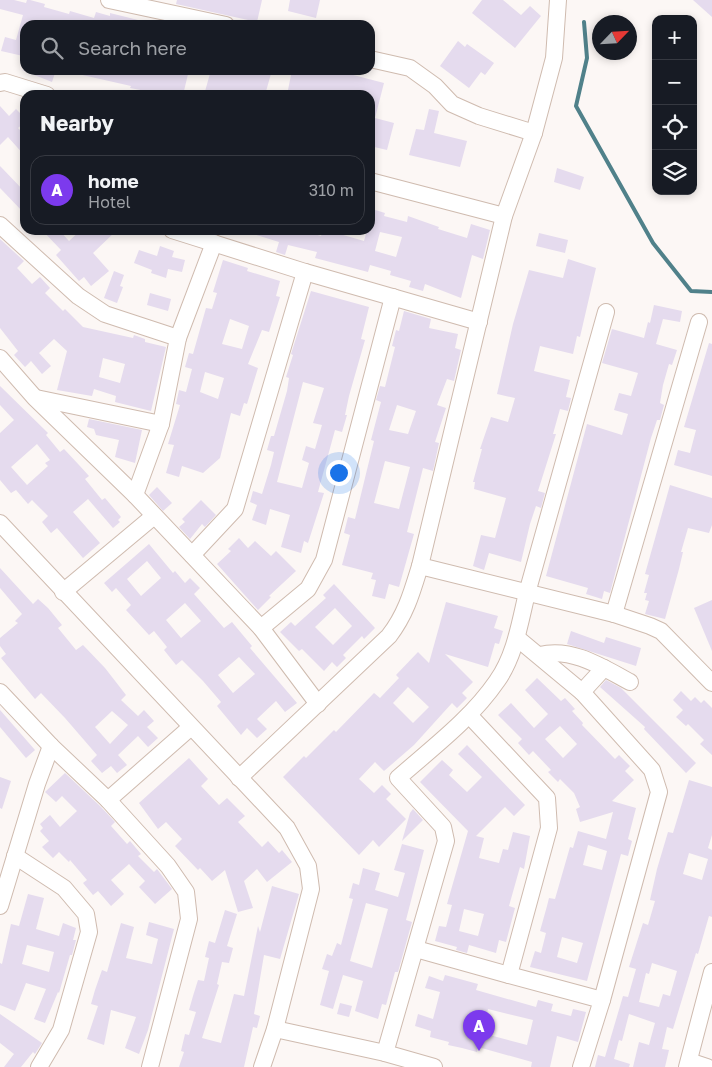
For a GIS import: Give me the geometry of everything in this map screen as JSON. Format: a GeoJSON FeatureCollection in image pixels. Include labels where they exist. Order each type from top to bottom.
{"type":"FeatureCollection","features":[{"type":"Feature","properties":{"kind":"street"},"geometry":{"type":"LineString","coordinates":[[109,0],[203,20]]}},
{"type":"Feature","properties":{"kind":"street"},"geometry":{"type":"LineString","coordinates":[[240,778],[389,636],[402,619],[420,566],[504,216],[534,133],[554,58],[558,0]]}},
{"type":"Feature","properties":{"kind":"street"},"geometry":{"type":"LineString","coordinates":[[375,60],[410,68],[435,86],[452,104],[479,116],[534,133]]}},
{"type":"Feature","properties":{"kind":"street"},"geometry":{"type":"LineString","coordinates":[[0,83],[4,82],[30,90]]}},
{"type":"Feature","properties":{"kind":"street"},"geometry":{"type":"LineString","coordinates":[[375,182],[504,216]]}},
{"type":"Feature","properties":{"kind":"street"},"geometry":{"type":"LineString","coordinates":[[0,225],[78,296],[105,314],[178,338]]}},
{"type":"Feature","properties":{"kind":"street"},"geometry":{"type":"LineString","coordinates":[[188,235],[305,272],[479,322]]}},
{"type":"Feature","properties":{"kind":"street"},"geometry":{"type":"LineString","coordinates":[[135,495],[161,424],[178,338],[214,243]]}},
{"type":"Feature","properties":{"kind":"street"},"geometry":{"type":"LineString","coordinates":[[192,556],[235,510],[305,272]]}},
{"type":"Feature","properties":{"kind":"street"},"geometry":{"type":"LineString","coordinates":[[261,628],[308,589],[324,560],[393,297]]}},
{"type":"Feature","properties":{"kind":"street"},"geometry":{"type":"LineString","coordinates":[[385,1053],[446,841],[443,827],[398,778],[469,715],[498,680],[517,638],[527,593],[606,312]]}},
{"type":"Feature","properties":{"kind":"street"},"geometry":{"type":"LineString","coordinates":[[614,614],[699,322]]}},
{"type":"Feature","properties":{"kind":"street"},"geometry":{"type":"LineString","coordinates":[[0,358],[35,398],[135,495],[261,628],[318,704]]}},
{"type":"Feature","properties":{"kind":"street"},"geometry":{"type":"LineString","coordinates":[[35,398],[161,424]]}},
{"type":"Feature","properties":{"kind":"street"},"geometry":{"type":"LineString","coordinates":[[63,592],[154,516]]}},
{"type":"Feature","properties":{"kind":"street"},"geometry":{"type":"LineString","coordinates":[[0,523],[287,828],[308,866],[311,889],[276,1028],[262,1067]]}},
{"type":"Feature","properties":{"kind":"street"},"geometry":{"type":"LineString","coordinates":[[420,566],[614,614],[661,631],[712,683]]}},
{"type":"Feature","properties":{"kind":"street"},"geometry":{"type":"LineString","coordinates":[[517,638],[582,692],[652,770],[659,792],[602,1000],[581,1067]]}},
{"type":"Feature","properties":{"kind":"street"},"geometry":{"type":"LineString","coordinates":[[540,656],[549,653],[586,659],[630,682]]}},
{"type":"Feature","properties":{"kind":"street"},"geometry":{"type":"LineString","coordinates":[[582,692],[604,668]]}},
{"type":"Feature","properties":{"kind":"street"},"geometry":{"type":"LineString","coordinates":[[0,692],[51,746],[108,800],[168,866],[186,892],[189,919],[150,1067]]}},
{"type":"Feature","properties":{"kind":"street"},"geometry":{"type":"LineString","coordinates":[[469,715],[547,798],[549,828],[509,975]]}},
{"type":"Feature","properties":{"kind":"street"},"geometry":{"type":"LineString","coordinates":[[108,800],[191,727]]}},
{"type":"Feature","properties":{"kind":"street"},"geometry":{"type":"LineString","coordinates":[[0,906],[51,746]]}},
{"type":"Feature","properties":{"kind":"street"},"geometry":{"type":"LineString","coordinates":[[15,856],[64,888],[86,914],[89,932],[61,1030],[38,1067]]}},
{"type":"Feature","properties":{"kind":"street"},"geometry":{"type":"LineString","coordinates":[[416,949],[602,1000]]}},
{"type":"Feature","properties":{"kind":"street"},"geometry":{"type":"LineString","coordinates":[[707,1067],[688,1064],[712,972]]}},
{"type":"Feature","properties":{"kind":"street"},"geometry":{"type":"LineString","coordinates":[[276,1028],[385,1053],[434,1067]]}},
{"type":"Feature","properties":{"kind":"building"},"geometry":{"type":"Polygon","coordinates":[[[0,0],[14,0],[26,3],[27,0],[30,0],[45,4],[44,7],[69,14],[70,11],[94,18],[96,12],[110,16],[110,13],[138,20],[22,20],[23,15],[0,9],[0,0]]]}},
{"type":"Feature","properties":{"kind":"building"},"geometry":{"type":"Polygon","coordinates":[[[177,0],[262,0],[257,20],[248,20],[176,4],[177,0]]]}},
{"type":"Feature","properties":{"kind":"building"},"geometry":{"type":"Polygon","coordinates":[[[290,0],[320,0],[316,18],[288,11],[290,0]]]}},
{"type":"Feature","properties":{"kind":"building"},"geometry":{"type":"Polygon","coordinates":[[[482,0],[503,0],[521,15],[530,6],[541,16],[515,48],[472,13],[482,0]]]}},
{"type":"Feature","properties":{"kind":"building"},"geometry":{"type":"Polygon","coordinates":[[[693,0],[712,0],[712,17],[693,0]]]}},
{"type":"Feature","properties":{"kind":"building"},"geometry":{"type":"Polygon","coordinates":[[[20,26],[20,55],[1,51],[5,37],[16,40],[20,26]]]}},
{"type":"Feature","properties":{"kind":"building"},"geometry":{"type":"Polygon","coordinates":[[[458,41],[465,47],[467,44],[494,63],[485,75],[481,72],[469,88],[440,66],[458,41]]]}},
{"type":"Feature","properties":{"kind":"building"},"geometry":{"type":"Polygon","coordinates":[[[34,75],[54,75],[52,82],[34,75]]]}},
{"type":"Feature","properties":{"kind":"building"},"geometry":{"type":"Polygon","coordinates":[[[82,75],[188,75],[184,90],[141,90],[130,88],[131,86],[82,75]]]}},
{"type":"Feature","properties":{"kind":"building"},"geometry":{"type":"Polygon","coordinates":[[[210,75],[271,75],[266,90],[205,90],[210,75]]]}},
{"type":"Feature","properties":{"kind":"building"},"geometry":{"type":"Polygon","coordinates":[[[291,75],[353,75],[384,83],[375,118],[375,90],[288,90],[291,75]]]}},
{"type":"Feature","properties":{"kind":"building"},"geometry":{"type":"Polygon","coordinates":[[[0,106],[9,116],[16,109],[20,113],[20,126],[18,128],[20,130],[20,150],[8,137],[0,145],[0,106]]]}},
{"type":"Feature","properties":{"kind":"building"},"geometry":{"type":"Polygon","coordinates":[[[429,109],[439,111],[434,133],[467,141],[460,167],[409,155],[416,129],[424,130],[429,109]]]}},
{"type":"Feature","properties":{"kind":"building"},"geometry":{"type":"Polygon","coordinates":[[[375,118],[394,123],[387,150],[375,147],[375,118]]]}},
{"type":"Feature","properties":{"kind":"building"},"geometry":{"type":"Polygon","coordinates":[[[0,166],[20,187],[20,209],[0,188],[0,166]]]}},
{"type":"Feature","properties":{"kind":"building"},"geometry":{"type":"Polygon","coordinates":[[[557,168],[584,177],[580,190],[554,182],[557,168]]]}},
{"type":"Feature","properties":{"kind":"building"},"geometry":{"type":"Polygon","coordinates":[[[375,210],[385,213],[384,216],[407,222],[408,216],[439,227],[438,229],[467,238],[471,224],[490,230],[483,259],[472,255],[461,298],[425,284],[423,291],[409,287],[411,281],[390,275],[391,271],[370,265],[368,272],[315,258],[317,252],[288,245],[285,255],[276,252],[279,242],[257,235],[343,235],[364,241],[366,235],[375,235],[375,210]],[[380,232],[375,251],[396,257],[402,237],[380,232]]]}},
{"type":"Feature","properties":{"kind":"building"},"geometry":{"type":"Polygon","coordinates":[[[539,233],[568,240],[565,253],[536,246],[539,233]]]}},
{"type":"Feature","properties":{"kind":"building"},"geometry":{"type":"Polygon","coordinates":[[[47,235],[64,235],[69,241],[76,235],[112,235],[93,253],[109,271],[91,286],[84,277],[79,281],[56,255],[61,250],[47,235]]]}},
{"type":"Feature","properties":{"kind":"building"},"geometry":{"type":"Polygon","coordinates":[[[0,239],[24,261],[17,268],[32,284],[40,277],[50,288],[45,293],[83,327],[133,338],[134,335],[145,339],[145,342],[166,347],[151,411],[115,402],[116,396],[94,389],[92,396],[57,390],[67,351],[54,339],[39,353],[51,366],[42,374],[31,361],[25,367],[14,355],[18,351],[0,328],[0,239]],[[103,358],[99,377],[120,383],[125,364],[103,358]]]}},
{"type":"Feature","properties":{"kind":"building"},"geometry":{"type":"Polygon","coordinates":[[[160,246],[174,251],[172,257],[185,260],[182,272],[168,269],[166,278],[151,273],[152,270],[134,263],[139,250],[157,256],[160,246]]]}},
{"type":"Feature","properties":{"kind":"building"},"geometry":{"type":"Polygon","coordinates":[[[568,259],[596,268],[580,337],[577,336],[573,354],[540,346],[534,371],[570,380],[566,397],[571,398],[568,411],[560,409],[553,434],[556,434],[538,491],[545,493],[541,508],[536,506],[521,562],[489,553],[484,570],[473,566],[481,535],[495,538],[506,498],[474,489],[475,482],[473,482],[482,449],[480,449],[491,417],[508,422],[515,398],[497,394],[513,324],[529,270],[563,278],[568,259]]]}},
{"type":"Feature","properties":{"kind":"building"},"geometry":{"type":"Polygon","coordinates":[[[223,260],[248,268],[247,271],[280,281],[276,296],[280,297],[269,332],[262,330],[248,364],[258,368],[247,404],[244,403],[240,416],[231,413],[220,458],[203,473],[182,466],[179,477],[166,473],[174,445],[168,444],[180,405],[176,404],[179,390],[186,392],[192,369],[185,367],[189,353],[193,354],[206,308],[212,309],[217,293],[213,292],[223,260]],[[230,319],[222,344],[242,349],[249,326],[230,319]],[[205,372],[200,392],[218,399],[224,378],[205,372]]]}},
{"type":"Feature","properties":{"kind":"building"},"geometry":{"type":"Polygon","coordinates":[[[114,271],[124,275],[120,286],[123,287],[117,303],[104,298],[114,271]]]}},
{"type":"Feature","properties":{"kind":"building"},"geometry":{"type":"Polygon","coordinates":[[[311,291],[369,307],[361,339],[365,340],[349,396],[345,415],[347,415],[342,432],[335,430],[318,492],[324,493],[308,543],[304,541],[301,553],[281,547],[290,515],[270,509],[266,525],[252,520],[257,505],[250,502],[253,491],[262,494],[271,465],[274,452],[267,450],[271,436],[274,436],[287,391],[289,378],[286,377],[293,355],[291,354],[311,291]],[[303,382],[277,482],[302,488],[309,463],[302,460],[306,446],[315,449],[322,425],[313,423],[324,388],[303,382]]]}},
{"type":"Feature","properties":{"kind":"building"},"geometry":{"type":"Polygon","coordinates":[[[150,293],[171,299],[168,311],[147,305],[150,293]]]}},
{"type":"Feature","properties":{"kind":"building"},"geometry":{"type":"Polygon","coordinates":[[[654,305],[682,311],[680,322],[663,319],[656,344],[677,350],[672,365],[669,364],[663,385],[660,403],[664,405],[660,420],[657,420],[651,438],[610,593],[604,591],[602,599],[586,594],[588,588],[546,576],[587,424],[622,435],[628,414],[614,410],[619,393],[631,396],[638,373],[602,363],[612,329],[644,338],[654,305]]]}},
{"type":"Feature","properties":{"kind":"building"},"geometry":{"type":"Polygon","coordinates":[[[404,311],[431,319],[429,328],[458,334],[455,348],[461,350],[454,381],[447,379],[437,405],[446,408],[435,442],[439,443],[433,471],[423,468],[407,532],[414,534],[399,587],[389,584],[385,599],[372,596],[376,580],[371,579],[373,573],[342,565],[350,535],[344,533],[348,517],[355,519],[374,441],[371,440],[381,402],[376,400],[380,386],[385,387],[395,347],[392,346],[396,330],[399,331],[404,311]],[[397,405],[389,430],[408,434],[416,411],[397,405]],[[385,461],[374,503],[399,509],[410,467],[385,461]]]}},
{"type":"Feature","properties":{"kind":"building"},"geometry":{"type":"Polygon","coordinates":[[[709,343],[712,344],[712,476],[674,465],[678,450],[690,453],[696,430],[684,427],[709,343]]]}},
{"type":"Feature","properties":{"kind":"building"},"geometry":{"type":"Polygon","coordinates":[[[0,386],[48,433],[46,435],[60,452],[64,449],[79,465],[89,476],[85,479],[102,500],[105,498],[121,517],[118,520],[120,522],[113,528],[88,499],[73,512],[100,543],[83,558],[57,528],[51,533],[42,522],[48,516],[32,500],[28,504],[16,490],[11,493],[0,480],[0,433],[14,420],[0,405],[0,386]],[[37,444],[11,467],[27,485],[48,466],[45,463],[50,460],[37,444]]]}},
{"type":"Feature","properties":{"kind":"building"},"geometry":{"type":"Polygon","coordinates":[[[89,419],[142,430],[135,463],[115,457],[119,440],[96,435],[94,429],[87,427],[89,419]]]}},
{"type":"Feature","properties":{"kind":"building"},"geometry":{"type":"Polygon","coordinates":[[[670,485],[712,498],[712,525],[709,533],[688,528],[665,619],[645,614],[649,601],[645,600],[647,593],[644,593],[649,575],[645,574],[670,485]]]}},
{"type":"Feature","properties":{"kind":"building"},"geometry":{"type":"Polygon","coordinates":[[[157,487],[172,503],[163,511],[149,495],[157,487]]]}},
{"type":"Feature","properties":{"kind":"building"},"geometry":{"type":"Polygon","coordinates":[[[201,500],[216,515],[205,527],[202,524],[190,539],[179,527],[185,522],[182,519],[201,500]]]}},
{"type":"Feature","properties":{"kind":"building"},"geometry":{"type":"Polygon","coordinates":[[[239,538],[248,548],[255,541],[271,556],[276,551],[296,571],[269,596],[271,597],[258,610],[217,564],[231,551],[228,549],[239,538]]]}},
{"type":"Feature","properties":{"kind":"building"},"geometry":{"type":"Polygon","coordinates":[[[149,544],[173,573],[175,571],[185,583],[190,578],[200,588],[194,594],[224,628],[232,622],[252,646],[250,648],[297,703],[285,712],[276,701],[257,719],[267,729],[257,738],[247,728],[241,735],[217,706],[221,702],[203,681],[182,660],[176,665],[164,650],[167,647],[154,631],[149,635],[126,610],[131,605],[116,588],[112,592],[104,583],[149,544]],[[147,561],[127,579],[141,596],[161,578],[147,561]],[[185,603],[166,620],[181,638],[201,621],[185,603]],[[239,657],[218,675],[233,693],[255,674],[239,657]]]}},
{"type":"Feature","properties":{"kind":"building"},"geometry":{"type":"Polygon","coordinates":[[[0,568],[33,604],[38,599],[48,608],[62,625],[58,628],[76,650],[83,645],[105,668],[126,695],[121,700],[138,716],[144,710],[154,721],[147,727],[158,738],[148,747],[138,736],[118,755],[127,765],[117,773],[111,766],[102,773],[91,761],[97,755],[65,718],[41,693],[35,699],[1,658],[6,654],[0,646],[0,638],[18,623],[15,621],[22,614],[0,588],[0,568]],[[112,711],[95,727],[110,744],[128,725],[112,711]]]}},
{"type":"Feature","properties":{"kind":"building"},"geometry":{"type":"Polygon","coordinates":[[[334,584],[375,628],[364,639],[362,636],[343,655],[346,658],[337,667],[332,662],[324,671],[302,649],[299,651],[280,632],[291,622],[295,626],[326,598],[323,595],[334,584]],[[335,608],[315,627],[333,645],[352,626],[335,608]]]}},
{"type":"Feature","properties":{"kind":"building"},"geometry":{"type":"Polygon","coordinates":[[[712,600],[712,651],[694,608],[712,600]]]}},
{"type":"Feature","properties":{"kind":"building"},"geometry":{"type":"Polygon","coordinates":[[[446,602],[498,616],[494,628],[503,631],[499,644],[495,643],[488,667],[445,654],[473,682],[462,693],[467,698],[457,708],[452,703],[414,745],[384,771],[375,762],[359,779],[374,793],[382,785],[391,794],[386,799],[406,819],[379,847],[373,840],[359,855],[283,777],[304,756],[306,758],[334,730],[336,732],[374,693],[380,698],[399,678],[396,675],[418,652],[429,663],[446,602]],[[408,687],[393,703],[413,723],[429,707],[408,687]]]}},
{"type":"Feature","properties":{"kind":"building"},"geometry":{"type":"Polygon","coordinates":[[[571,631],[604,643],[606,637],[641,648],[636,666],[567,644],[571,631]]]}},
{"type":"Feature","properties":{"kind":"building"},"geometry":{"type":"Polygon","coordinates":[[[537,678],[561,701],[565,698],[575,709],[572,711],[583,723],[582,725],[615,759],[619,755],[630,766],[625,771],[634,780],[612,801],[636,808],[628,839],[632,841],[628,856],[621,854],[587,981],[530,967],[535,951],[541,953],[546,933],[540,931],[549,898],[555,899],[570,847],[573,848],[578,831],[606,839],[613,812],[580,822],[576,809],[580,807],[574,793],[560,779],[558,782],[548,772],[551,770],[533,751],[529,755],[518,743],[522,739],[498,715],[511,703],[534,728],[548,714],[525,690],[537,678]],[[560,726],[545,739],[563,758],[577,744],[560,726]],[[588,845],[583,865],[602,870],[607,851],[588,845]],[[562,937],[557,957],[577,963],[583,943],[562,937]]]}},
{"type":"Feature","properties":{"kind":"building"},"geometry":{"type":"Polygon","coordinates":[[[606,680],[621,688],[696,763],[686,773],[644,729],[645,727],[600,687],[606,680]]]}},
{"type":"Feature","properties":{"kind":"building"},"geometry":{"type":"Polygon","coordinates":[[[681,691],[691,701],[695,697],[701,703],[704,700],[712,708],[712,755],[700,744],[704,740],[688,724],[686,726],[676,717],[683,710],[673,700],[681,691]]]}},
{"type":"Feature","properties":{"kind":"building"},"geometry":{"type":"Polygon","coordinates":[[[0,710],[35,750],[26,758],[0,727],[0,710]]]}},
{"type":"Feature","properties":{"kind":"building"},"geometry":{"type":"Polygon","coordinates":[[[467,745],[525,805],[514,816],[505,807],[476,836],[484,838],[479,858],[499,863],[503,849],[508,850],[513,832],[530,836],[524,869],[520,867],[509,906],[515,908],[506,942],[499,940],[496,953],[469,945],[467,953],[456,950],[457,947],[435,941],[439,926],[446,927],[452,905],[447,904],[468,831],[420,782],[442,760],[453,770],[449,775],[467,792],[482,777],[458,754],[467,745]],[[464,909],[459,931],[478,936],[484,914],[464,909]]]}},
{"type":"Feature","properties":{"kind":"building"},"geometry":{"type":"Polygon","coordinates":[[[189,758],[208,779],[201,786],[219,805],[227,798],[245,816],[238,822],[262,847],[268,841],[279,853],[282,850],[292,862],[267,882],[257,869],[244,881],[253,908],[238,912],[225,870],[212,881],[200,868],[198,870],[175,846],[182,839],[166,822],[158,829],[139,803],[189,758]]]}},
{"type":"Feature","properties":{"kind":"building"},"geometry":{"type":"Polygon","coordinates":[[[65,773],[115,822],[111,826],[127,844],[130,841],[141,854],[138,856],[154,872],[157,869],[172,889],[155,904],[139,887],[145,881],[129,864],[111,880],[124,894],[111,906],[98,891],[93,895],[83,883],[87,880],[70,860],[69,862],[59,852],[53,858],[42,847],[49,841],[40,831],[43,828],[40,824],[50,815],[60,827],[77,811],[62,796],[56,802],[45,792],[65,773]]]}},
{"type":"Feature","properties":{"kind":"building"},"geometry":{"type":"Polygon","coordinates":[[[0,777],[11,781],[2,809],[0,808],[0,777]]]}},
{"type":"Feature","properties":{"kind":"building"},"geometry":{"type":"Polygon","coordinates":[[[689,780],[712,787],[712,835],[708,848],[712,850],[712,917],[709,916],[698,954],[696,953],[673,1029],[667,1027],[662,1049],[669,1050],[665,1067],[633,1067],[639,1042],[649,1045],[655,1023],[629,1014],[622,1041],[619,1040],[614,1059],[630,1064],[629,1067],[595,1067],[598,1055],[605,1057],[623,996],[628,997],[636,969],[629,967],[643,923],[648,925],[655,901],[650,900],[668,832],[673,833],[689,780]],[[689,853],[683,874],[702,880],[708,859],[689,853]],[[652,963],[649,974],[646,973],[639,1002],[659,1007],[663,994],[670,996],[677,971],[652,963]]]}},
{"type":"Feature","properties":{"kind":"building"},"geometry":{"type":"Polygon","coordinates":[[[413,809],[423,820],[402,841],[410,813],[413,809]]]}},
{"type":"Feature","properties":{"kind":"building"},"geometry":{"type":"Polygon","coordinates":[[[402,844],[424,850],[406,920],[412,922],[398,972],[395,972],[386,1005],[382,1004],[378,1019],[355,1011],[363,981],[343,975],[333,1009],[320,1005],[329,971],[322,969],[327,954],[332,956],[337,943],[341,945],[353,899],[349,898],[353,883],[359,885],[363,868],[380,873],[375,890],[398,897],[405,873],[394,870],[402,844]],[[366,903],[350,961],[372,968],[388,909],[366,903]]]}},
{"type":"Feature","properties":{"kind":"building"},"geometry":{"type":"Polygon","coordinates":[[[272,886],[299,894],[280,959],[264,955],[254,1014],[260,1016],[257,1028],[253,1027],[244,1067],[179,1067],[184,1052],[181,1051],[185,1034],[189,1035],[196,1012],[189,1010],[193,996],[198,980],[204,981],[209,958],[205,957],[209,941],[215,943],[225,910],[237,914],[227,946],[233,948],[229,963],[222,962],[217,984],[219,985],[202,1038],[221,1043],[234,994],[244,996],[258,926],[260,932],[272,886]]]}},
{"type":"Feature","properties":{"kind":"building"},"geometry":{"type":"Polygon","coordinates":[[[28,894],[44,898],[36,929],[59,936],[63,923],[76,928],[73,940],[76,940],[72,955],[70,955],[59,993],[45,1023],[34,1019],[46,989],[26,983],[15,1011],[0,1005],[0,963],[2,964],[11,924],[19,926],[28,894]],[[27,945],[22,964],[49,972],[54,952],[27,945]]]}},
{"type":"Feature","properties":{"kind":"building"},"geometry":{"type":"Polygon","coordinates":[[[149,922],[174,929],[148,1030],[139,1054],[125,1048],[136,1017],[111,1010],[104,1045],[87,1039],[98,1006],[91,1004],[95,990],[102,970],[107,972],[121,923],[134,927],[126,958],[152,964],[158,939],[146,935],[149,922]]]}},
{"type":"Feature","properties":{"kind":"building"},"geometry":{"type":"Polygon","coordinates":[[[445,975],[478,984],[476,990],[536,1007],[538,1000],[553,1004],[551,1011],[571,1016],[573,1009],[586,1012],[578,1042],[557,1036],[550,1067],[531,1067],[532,1062],[478,1047],[477,1052],[448,1045],[449,1042],[430,1037],[431,1031],[415,1026],[418,1014],[433,1019],[440,992],[425,988],[429,976],[443,981],[445,975]],[[488,1009],[482,1033],[527,1045],[533,1020],[488,1009]]]}},
{"type":"Feature","properties":{"kind":"building"},"geometry":{"type":"Polygon","coordinates":[[[340,1003],[352,1006],[349,1017],[337,1014],[340,1003]]]}},
{"type":"Feature","properties":{"kind":"building"},"geometry":{"type":"Polygon","coordinates":[[[0,1014],[42,1043],[35,1054],[33,1052],[21,1067],[4,1067],[14,1054],[0,1043],[0,1014]]]}},
{"type":"Feature","properties":{"kind":"waterway"},"geometry":{"type":"LineString","coordinates":[[584,22],[587,58],[576,106],[653,243],[691,291],[712,292]]}},
{"type":"Feature","properties":{"kind":"place","name":"home"},"geometry":{"type":"Point","coordinates":[479,1051]}}]}
